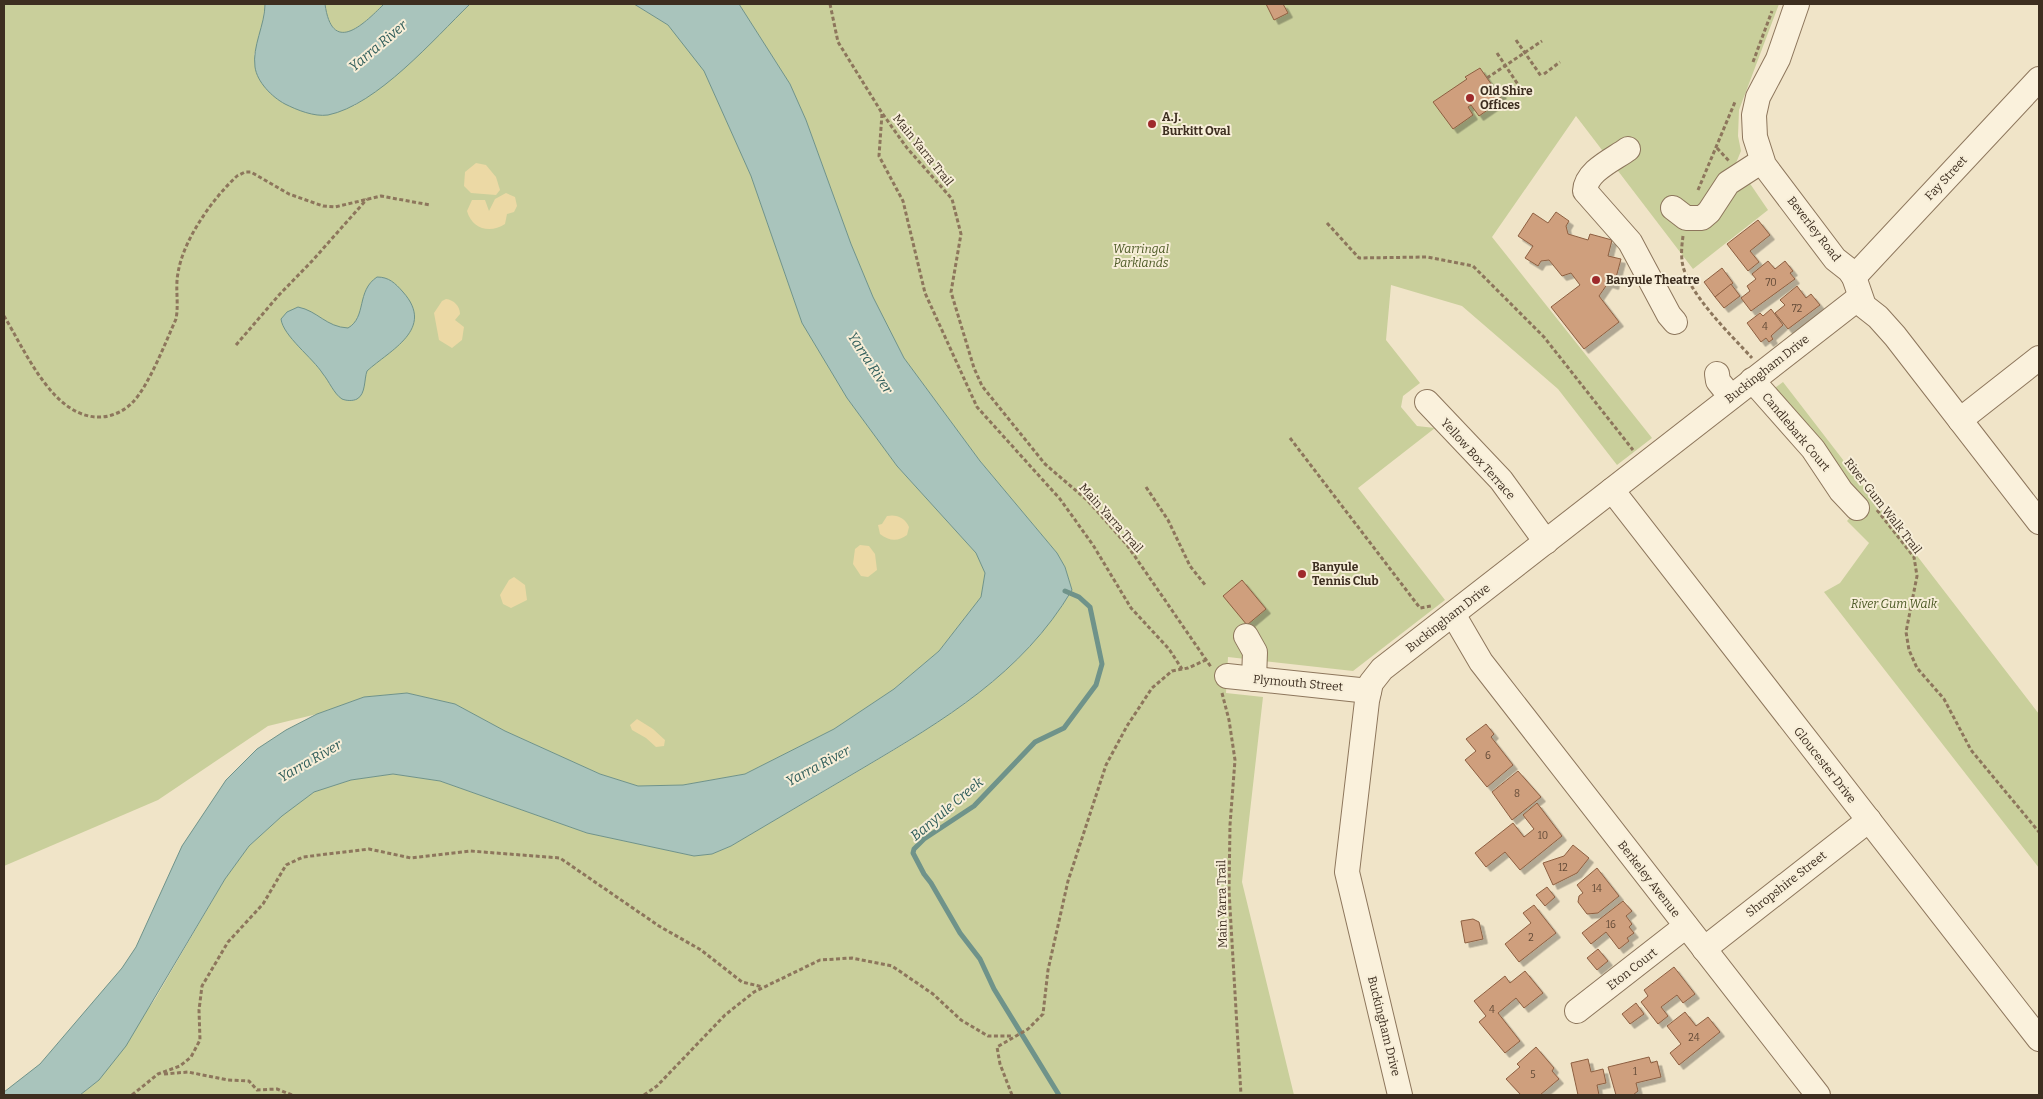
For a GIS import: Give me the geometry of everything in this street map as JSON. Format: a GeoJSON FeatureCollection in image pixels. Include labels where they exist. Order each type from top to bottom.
{"type":"FeatureCollection","features":[{"type":"Feature","properties":{"kind":"street","name":"Beverley Road"},"geometry":{"type":"LineString","coordinates":[[1797,4],[1778,59],[1763,86],[1755,110],[1755,136],[1762,160],[1834,259],[1849,270],[1864,306],[1878,317],[1895,336],[2039,522]]}},
{"type":"Feature","properties":{"kind":"street","name":"Fay Street"},"geometry":{"type":"LineString","coordinates":[[1857,287],[2039,79]]}},
{"type":"Feature","properties":{"kind":"street"},"geometry":{"type":"LineString","coordinates":[[1628,149],[1592,175],[1586,184],[1585,191],[1630,242],[1669,315],[1675,322]]}},
{"type":"Feature","properties":{"kind":"street"},"geometry":{"type":"LineString","coordinates":[[1673,208],[1686,218],[1702,218],[1710,212],[1728,183],[1762,160]]}},
{"type":"Feature","properties":{"kind":"street","name":"Buckingham Drive"},"geometry":{"type":"LineString","coordinates":[[1400,1095],[1347,872],[1368,691],[1376,675],[1443,616],[1546,542],[1731,397],[1857,287]]}},
{"type":"Feature","properties":{"kind":"street"},"geometry":{"type":"LineString","coordinates":[[1960,420],[2039,358]]}},
{"type":"Feature","properties":{"kind":"street"},"geometry":{"type":"LineString","coordinates":[[1717,374],[1718,381],[1731,397]]}},
{"type":"Feature","properties":{"kind":"street","name":"Candlebark Court"},"geometry":{"type":"LineString","coordinates":[[1752,380],[1813,450],[1841,491],[1865,506]]}},
{"type":"Feature","properties":{"kind":"street","name":"Yellow Box Terrace"},"geometry":{"type":"LineString","coordinates":[[1427,402],[1501,480],[1546,542]]}},
{"type":"Feature","properties":{"kind":"street","name":"Gloucester Drive"},"geometry":{"type":"LineString","coordinates":[[1612,490],[2039,1039]]}},
{"type":"Feature","properties":{"kind":"street","name":"Berkeley Avenue"},"geometry":{"type":"LineString","coordinates":[[1443,616],[1481,662],[1704,949],[1814,1094]]}},
{"type":"Feature","properties":{"kind":"street"},"geometry":{"type":"LineString","coordinates":[[1246,636],[1254,652],[1254,679]]}},
{"type":"Feature","properties":{"kind":"street","name":"Plymouth Street"},"geometry":{"type":"LineString","coordinates":[[1221,678],[1254,679],[1368,691]]}},
{"type":"Feature","properties":{"kind":"street","name":"Shropshire Street"},"geometry":{"type":"LineString","coordinates":[[1704,949],[1869,820]]}},
{"type":"Feature","properties":{"kind":"street","name":"Eton Court"},"geometry":{"type":"LineString","coordinates":[[1577,1011],[1686,926]]}},
{"type":"Feature","properties":{"kind":"path","name":"Main Yarra Trail"},"geometry":{"type":"LineString","coordinates":[[830,4],[838,42],[882,113],[907,148],[952,199],[961,234],[951,292],[974,368],[982,386],[1045,464],[1088,502],[1127,545],[1206,660],[1221,678],[1235,760],[1230,825],[1229,891],[1241,1095]]}},
{"type":"Feature","properties":{"kind":"path"},"geometry":{"type":"LineString","coordinates":[[1516,40],[1542,75],[1560,62]]}},
{"type":"Feature","properties":{"kind":"path"},"geometry":{"type":"LineString","coordinates":[[1487,78],[1542,41]]}},
{"type":"Feature","properties":{"kind":"path"},"geometry":{"type":"LineString","coordinates":[[1497,52],[1521,89]]}},
{"type":"Feature","properties":{"kind":"path"},"geometry":{"type":"LineString","coordinates":[[882,113],[879,156],[903,201],[925,293],[977,407],[1060,499],[1093,545],[1131,608],[1170,649],[1182,669]]}},
{"type":"Feature","properties":{"kind":"path"},"geometry":{"type":"LineString","coordinates":[[1717,148],[1735,167]]}},
{"type":"Feature","properties":{"kind":"path"},"geometry":{"type":"LineString","coordinates":[[4,316],[50,390],[60,402],[80,415],[107,417],[121,412],[140,392],[176,319],[179,306],[177,276],[181,259],[204,218],[237,176],[244,172],[261,175],[290,194],[323,206],[334,207],[382,196],[430,205]]}},
{"type":"Feature","properties":{"kind":"path"},"geometry":{"type":"LineString","coordinates":[[236,345],[368,198]]}},
{"type":"Feature","properties":{"kind":"path"},"geometry":{"type":"LineString","coordinates":[[1327,223],[1359,258],[1427,256],[1473,266],[1544,337],[1627,442]]}},
{"type":"Feature","properties":{"kind":"path"},"geometry":{"type":"LineString","coordinates":[[1290,438],[1420,608],[1432,606],[1443,616]]}},
{"type":"Feature","properties":{"kind":"path"},"geometry":{"type":"LineString","coordinates":[[1146,487],[1168,520],[1190,566],[1206,586]]}},
{"type":"Feature","properties":{"kind":"path","name":"River Gum Walk Trail"},"geometry":{"type":"LineString","coordinates":[[1865,506],[1914,557],[1917,576],[1906,632],[1909,650],[1917,668],[1944,699],[1971,750],[2039,832]]}},
{"type":"Feature","properties":{"kind":"path"},"geometry":{"type":"LineString","coordinates":[[1012,1095],[1000,1064],[997,1048],[1028,1029],[1043,1014],[1048,970],[1068,881],[1106,766],[1127,726],[1152,688],[1172,671],[1206,660]]}},
{"type":"Feature","properties":{"kind":"path"},"geometry":{"type":"LineString","coordinates":[[132,1095],[158,1074],[180,1066],[191,1057],[200,1040],[199,1010],[202,986],[228,942],[264,904],[286,865],[303,857],[369,850],[411,858],[470,851],[560,858],[660,926],[701,950],[742,982],[763,987]]}},
{"type":"Feature","properties":{"kind":"path"},"geometry":{"type":"LineString","coordinates":[[644,1095],[657,1086],[725,1015],[763,987],[820,960],[852,958],[892,966],[933,994],[961,1020],[988,1036],[1014,1036]]}},
{"type":"Feature","properties":{"kind":"path"},"geometry":{"type":"LineString","coordinates":[[158,1074],[188,1072],[228,1080],[249,1081],[257,1090],[277,1089],[292,1095]]}},
{"type":"Feature","properties":{"kind":"green space"},"geometry":{"type":"Polygon","coordinates":[[[4,4],[265,4],[261,35],[254,55],[354,106],[389,81],[470,4],[634,4],[668,25],[689,49],[704,71],[751,176],[802,323],[847,398],[897,466],[976,553],[985,573],[981,597],[939,651],[894,689],[834,729],[745,774],[683,785],[638,786],[600,774],[505,731],[455,704],[407,693],[364,697],[317,714],[268,726],[158,800],[4,866],[4,4]]]}},
{"type":"Feature","properties":{"kind":"green space"},"geometry":{"type":"Polygon","coordinates":[[[325,4],[384,4],[358,27],[341,32],[334,29],[329,20],[325,4]]]}},
{"type":"Feature","properties":{"kind":"green space","name":"Warringal Parklands"},"geometry":{"type":"Polygon","coordinates":[[[739,4],[1779,4],[1739,110],[1738,136],[1741,151],[1736,163],[1768,210],[1693,269],[1576,116],[1492,237],[1652,438],[1617,465],[1558,389],[1462,306],[1391,285],[1386,340],[1420,383],[1403,396],[1401,407],[1417,426],[1435,428],[1358,488],[1445,600],[1353,671],[1228,657],[1226,693],[1263,697],[1242,882],[1294,1095],[80,1095],[99,1080],[155,999],[225,879],[249,846],[282,816],[314,792],[351,780],[393,774],[440,781],[587,833],[694,856],[712,854],[731,846],[846,779],[922,733],[979,693],[1029,647],[1052,620],[1072,590],[1065,567],[1057,553],[980,461],[904,358],[873,297],[851,244],[806,120],[790,84],[739,4]]]}},
{"type":"Feature","properties":{"kind":"green space","name":"River Gum Walk"},"geometry":{"type":"Polygon","coordinates":[[[1783,382],[2039,714],[2039,868],[1824,592],[1840,583],[1869,543],[1847,521],[1863,504],[1772,390],[1783,382]]]}},
{"type":"Feature","properties":{"kind":"sand"},"geometry":{"type":"Polygon","coordinates":[[[476,163],[486,165],[496,177],[500,190],[496,195],[471,193],[464,186],[465,172],[476,163]]]}},
{"type":"Feature","properties":{"kind":"sand"},"geometry":{"type":"Polygon","coordinates":[[[506,193],[515,197],[517,206],[514,212],[507,214],[505,224],[493,229],[482,228],[477,226],[469,217],[467,211],[472,200],[485,200],[489,211],[495,199],[506,193]]]}},
{"type":"Feature","properties":{"kind":"sand"},"geometry":{"type":"Polygon","coordinates":[[[446,299],[458,306],[460,314],[455,320],[464,327],[462,340],[452,348],[439,340],[434,313],[442,301],[446,299]]]}},
{"type":"Feature","properties":{"kind":"sand"},"geometry":{"type":"Polygon","coordinates":[[[887,516],[897,516],[903,519],[909,527],[907,535],[894,540],[880,534],[878,525],[882,524],[887,516]]]}},
{"type":"Feature","properties":{"kind":"sand"},"geometry":{"type":"Polygon","coordinates":[[[860,545],[869,546],[875,554],[877,570],[868,577],[861,576],[853,564],[855,549],[860,545]]]}},
{"type":"Feature","properties":{"kind":"sand"},"geometry":{"type":"Polygon","coordinates":[[[514,577],[525,585],[527,600],[511,608],[503,604],[500,595],[509,580],[514,577]]]}},
{"type":"Feature","properties":{"kind":"sand"},"geometry":{"type":"Polygon","coordinates":[[[637,719],[653,729],[665,740],[664,746],[656,747],[646,738],[632,730],[630,725],[637,719]]]}},
{"type":"Feature","properties":{"kind":"water","name":"Yarra River"},"geometry":{"type":"Polygon","coordinates":[[[265,4],[325,4],[329,20],[334,29],[341,32],[358,27],[384,4],[470,4],[422,52],[385,85],[347,109],[328,115],[317,115],[285,104],[270,93],[256,73],[255,51],[265,4]]]}},
{"type":"Feature","properties":{"kind":"water","name":"Yarra River"},"geometry":{"type":"Polygon","coordinates":[[[634,4],[739,4],[790,84],[806,120],[851,244],[873,297],[904,358],[980,461],[1057,553],[1065,567],[1072,590],[1052,620],[1030,646],[1005,671],[952,713],[731,846],[712,854],[694,856],[587,833],[440,781],[393,774],[351,780],[314,792],[282,816],[249,846],[225,879],[126,1046],[99,1080],[80,1095],[4,1095],[4,1092],[40,1064],[122,968],[136,947],[182,846],[226,780],[257,749],[286,730],[317,714],[364,697],[407,693],[455,704],[505,731],[600,774],[638,786],[683,785],[745,774],[834,729],[894,689],[939,651],[981,597],[985,573],[976,553],[897,466],[847,398],[802,323],[751,176],[704,71],[668,25],[634,4]]]}},
{"type":"Feature","properties":{"kind":"water"},"geometry":{"type":"Polygon","coordinates":[[[377,277],[392,281],[403,292],[412,305],[415,317],[412,328],[406,338],[367,371],[360,397],[354,400],[344,400],[287,333],[281,319],[287,312],[298,307],[334,325],[348,328],[358,317],[366,289],[377,277]]]}},
{"type":"Feature","properties":{"kind":"building"},"geometry":{"type":"Polygon","coordinates":[[[1266,4],[1283,4],[1288,13],[1274,20],[1266,4]]]}},
{"type":"Feature","properties":{"kind":"building","name":"Old Shire Offices"},"geometry":{"type":"Polygon","coordinates":[[[1480,68],[1496,91],[1498,89],[1502,94],[1499,96],[1502,100],[1479,116],[1471,105],[1468,107],[1473,115],[1453,129],[1433,102],[1480,68]]]}},
{"type":"Feature","properties":{"kind":"building","name":"Banyule Theatre"},"geometry":{"type":"Polygon","coordinates":[[[1556,212],[1569,221],[1566,226],[1568,234],[1588,240],[1590,234],[1612,240],[1608,256],[1621,259],[1614,285],[1608,283],[1599,296],[1619,322],[1584,349],[1551,307],[1580,285],[1571,273],[1562,276],[1549,260],[1541,261],[1538,266],[1525,258],[1533,246],[1518,236],[1533,213],[1548,223],[1556,212]]]}},
{"type":"Feature","properties":{"kind":"building"},"geometry":{"type":"Polygon","coordinates":[[[1758,220],[1770,235],[1750,251],[1759,262],[1748,271],[1727,244],[1758,220]]]}},
{"type":"Feature","properties":{"kind":"building"},"geometry":{"type":"Polygon","coordinates":[[[1768,261],[1775,269],[1785,261],[1793,271],[1790,273],[1795,279],[1751,311],[1741,298],[1750,291],[1747,286],[1756,279],[1752,274],[1768,261]]]}},
{"type":"Feature","properties":{"kind":"building"},"geometry":{"type":"Polygon","coordinates":[[[1722,268],[1733,283],[1715,297],[1704,282],[1722,268]]]}},
{"type":"Feature","properties":{"kind":"building"},"geometry":{"type":"Polygon","coordinates":[[[1731,284],[1740,296],[1724,308],[1715,297],[1731,284]]]}},
{"type":"Feature","properties":{"kind":"building"},"geometry":{"type":"Polygon","coordinates":[[[1797,286],[1806,298],[1811,294],[1820,305],[1788,329],[1775,313],[1785,305],[1780,300],[1797,286]]]}},
{"type":"Feature","properties":{"kind":"building"},"geometry":{"type":"Polygon","coordinates":[[[1771,309],[1783,325],[1771,336],[1773,339],[1769,342],[1766,338],[1761,342],[1747,323],[1760,313],[1763,316],[1771,309]]]}},
{"type":"Feature","properties":{"kind":"building"},"geometry":{"type":"Polygon","coordinates":[[[1242,580],[1266,609],[1247,625],[1223,596],[1242,580]]]}},
{"type":"Feature","properties":{"kind":"building"},"geometry":{"type":"Polygon","coordinates":[[[1486,724],[1494,734],[1491,737],[1513,765],[1487,787],[1465,760],[1476,751],[1466,739],[1486,724]]]}},
{"type":"Feature","properties":{"kind":"building"},"geometry":{"type":"Polygon","coordinates":[[[1518,771],[1541,797],[1512,820],[1492,792],[1518,771]]]}},
{"type":"Feature","properties":{"kind":"building"},"geometry":{"type":"Polygon","coordinates":[[[1537,803],[1562,836],[1520,870],[1505,852],[1486,867],[1475,853],[1513,823],[1524,837],[1534,829],[1523,815],[1537,803]]]}},
{"type":"Feature","properties":{"kind":"building"},"geometry":{"type":"Polygon","coordinates":[[[1573,845],[1589,858],[1577,873],[1553,885],[1543,863],[1564,856],[1573,845]]]}},
{"type":"Feature","properties":{"kind":"building"},"geometry":{"type":"Polygon","coordinates":[[[1597,868],[1619,896],[1598,913],[1587,914],[1578,902],[1579,896],[1583,893],[1577,885],[1597,868]]]}},
{"type":"Feature","properties":{"kind":"building"},"geometry":{"type":"Polygon","coordinates":[[[1547,887],[1555,897],[1545,906],[1536,895],[1547,887]]]}},
{"type":"Feature","properties":{"kind":"building"},"geometry":{"type":"Polygon","coordinates":[[[1623,901],[1632,911],[1626,916],[1632,924],[1629,927],[1634,933],[1627,938],[1629,941],[1619,949],[1606,932],[1591,944],[1582,933],[1623,901]]]}},
{"type":"Feature","properties":{"kind":"building"},"geometry":{"type":"Polygon","coordinates":[[[1534,905],[1556,933],[1519,962],[1505,944],[1531,923],[1523,913],[1534,905]]]}},
{"type":"Feature","properties":{"kind":"building"},"geometry":{"type":"Polygon","coordinates":[[[1473,919],[1479,922],[1483,939],[1465,943],[1461,921],[1473,919]]]}},
{"type":"Feature","properties":{"kind":"building"},"geometry":{"type":"Polygon","coordinates":[[[1598,949],[1608,961],[1597,970],[1587,958],[1598,949]]]}},
{"type":"Feature","properties":{"kind":"building"},"geometry":{"type":"Polygon","coordinates":[[[1674,967],[1695,994],[1683,1003],[1677,995],[1661,1007],[1668,1016],[1658,1024],[1641,1002],[1648,996],[1644,990],[1674,967]]]}},
{"type":"Feature","properties":{"kind":"building"},"geometry":{"type":"Polygon","coordinates":[[[1525,971],[1543,993],[1524,1008],[1516,998],[1498,1013],[1520,1041],[1505,1053],[1479,1022],[1486,1016],[1474,1001],[1505,976],[1510,983],[1525,971]]]}},
{"type":"Feature","properties":{"kind":"building"},"geometry":{"type":"Polygon","coordinates":[[[1636,1003],[1644,1014],[1630,1024],[1622,1014],[1636,1003]]]}},
{"type":"Feature","properties":{"kind":"building"},"geometry":{"type":"Polygon","coordinates":[[[1685,1012],[1696,1026],[1708,1017],[1720,1032],[1679,1065],[1670,1053],[1681,1044],[1667,1026],[1685,1012]]]}},
{"type":"Feature","properties":{"kind":"building"},"geometry":{"type":"Polygon","coordinates":[[[1536,1047],[1554,1068],[1552,1071],[1559,1079],[1540,1095],[1521,1095],[1506,1079],[1520,1067],[1517,1064],[1536,1047]]]}},
{"type":"Feature","properties":{"kind":"building"},"geometry":{"type":"Polygon","coordinates":[[[1649,1057],[1651,1063],[1657,1061],[1661,1077],[1636,1083],[1638,1091],[1633,1095],[1616,1095],[1608,1067],[1649,1057]]]}},
{"type":"Feature","properties":{"kind":"building"},"geometry":{"type":"Polygon","coordinates":[[[1588,1059],[1591,1072],[1603,1069],[1606,1083],[1597,1085],[1599,1095],[1578,1095],[1571,1063],[1588,1059]]]}},
{"type":"Feature","properties":{"kind":"waterway","name":"Banyule Creek"},"geometry":{"type":"LineString","coordinates":[[1059,1095],[994,989],[980,959],[960,933],[913,853],[914,849],[924,839],[974,806],[1035,742],[1064,728],[1096,685],[1102,664],[1090,607],[1079,597],[1065,591]]}},
{"type":"Feature","properties":{"kind":"place","name":"Old Shire Offices"},"geometry":{"type":"Point","coordinates":[1470,98]}},
{"type":"Feature","properties":{"kind":"place","name":"A.J. Burkitt Oval"},"geometry":{"type":"Point","coordinates":[1152,124]}},
{"type":"Feature","properties":{"kind":"place","name":"Banyule Theatre"},"geometry":{"type":"Point","coordinates":[1596,280]}},
{"type":"Feature","properties":{"kind":"place","name":"Banyule Tennis Club"},"geometry":{"type":"Point","coordinates":[1302,574]}}]}
